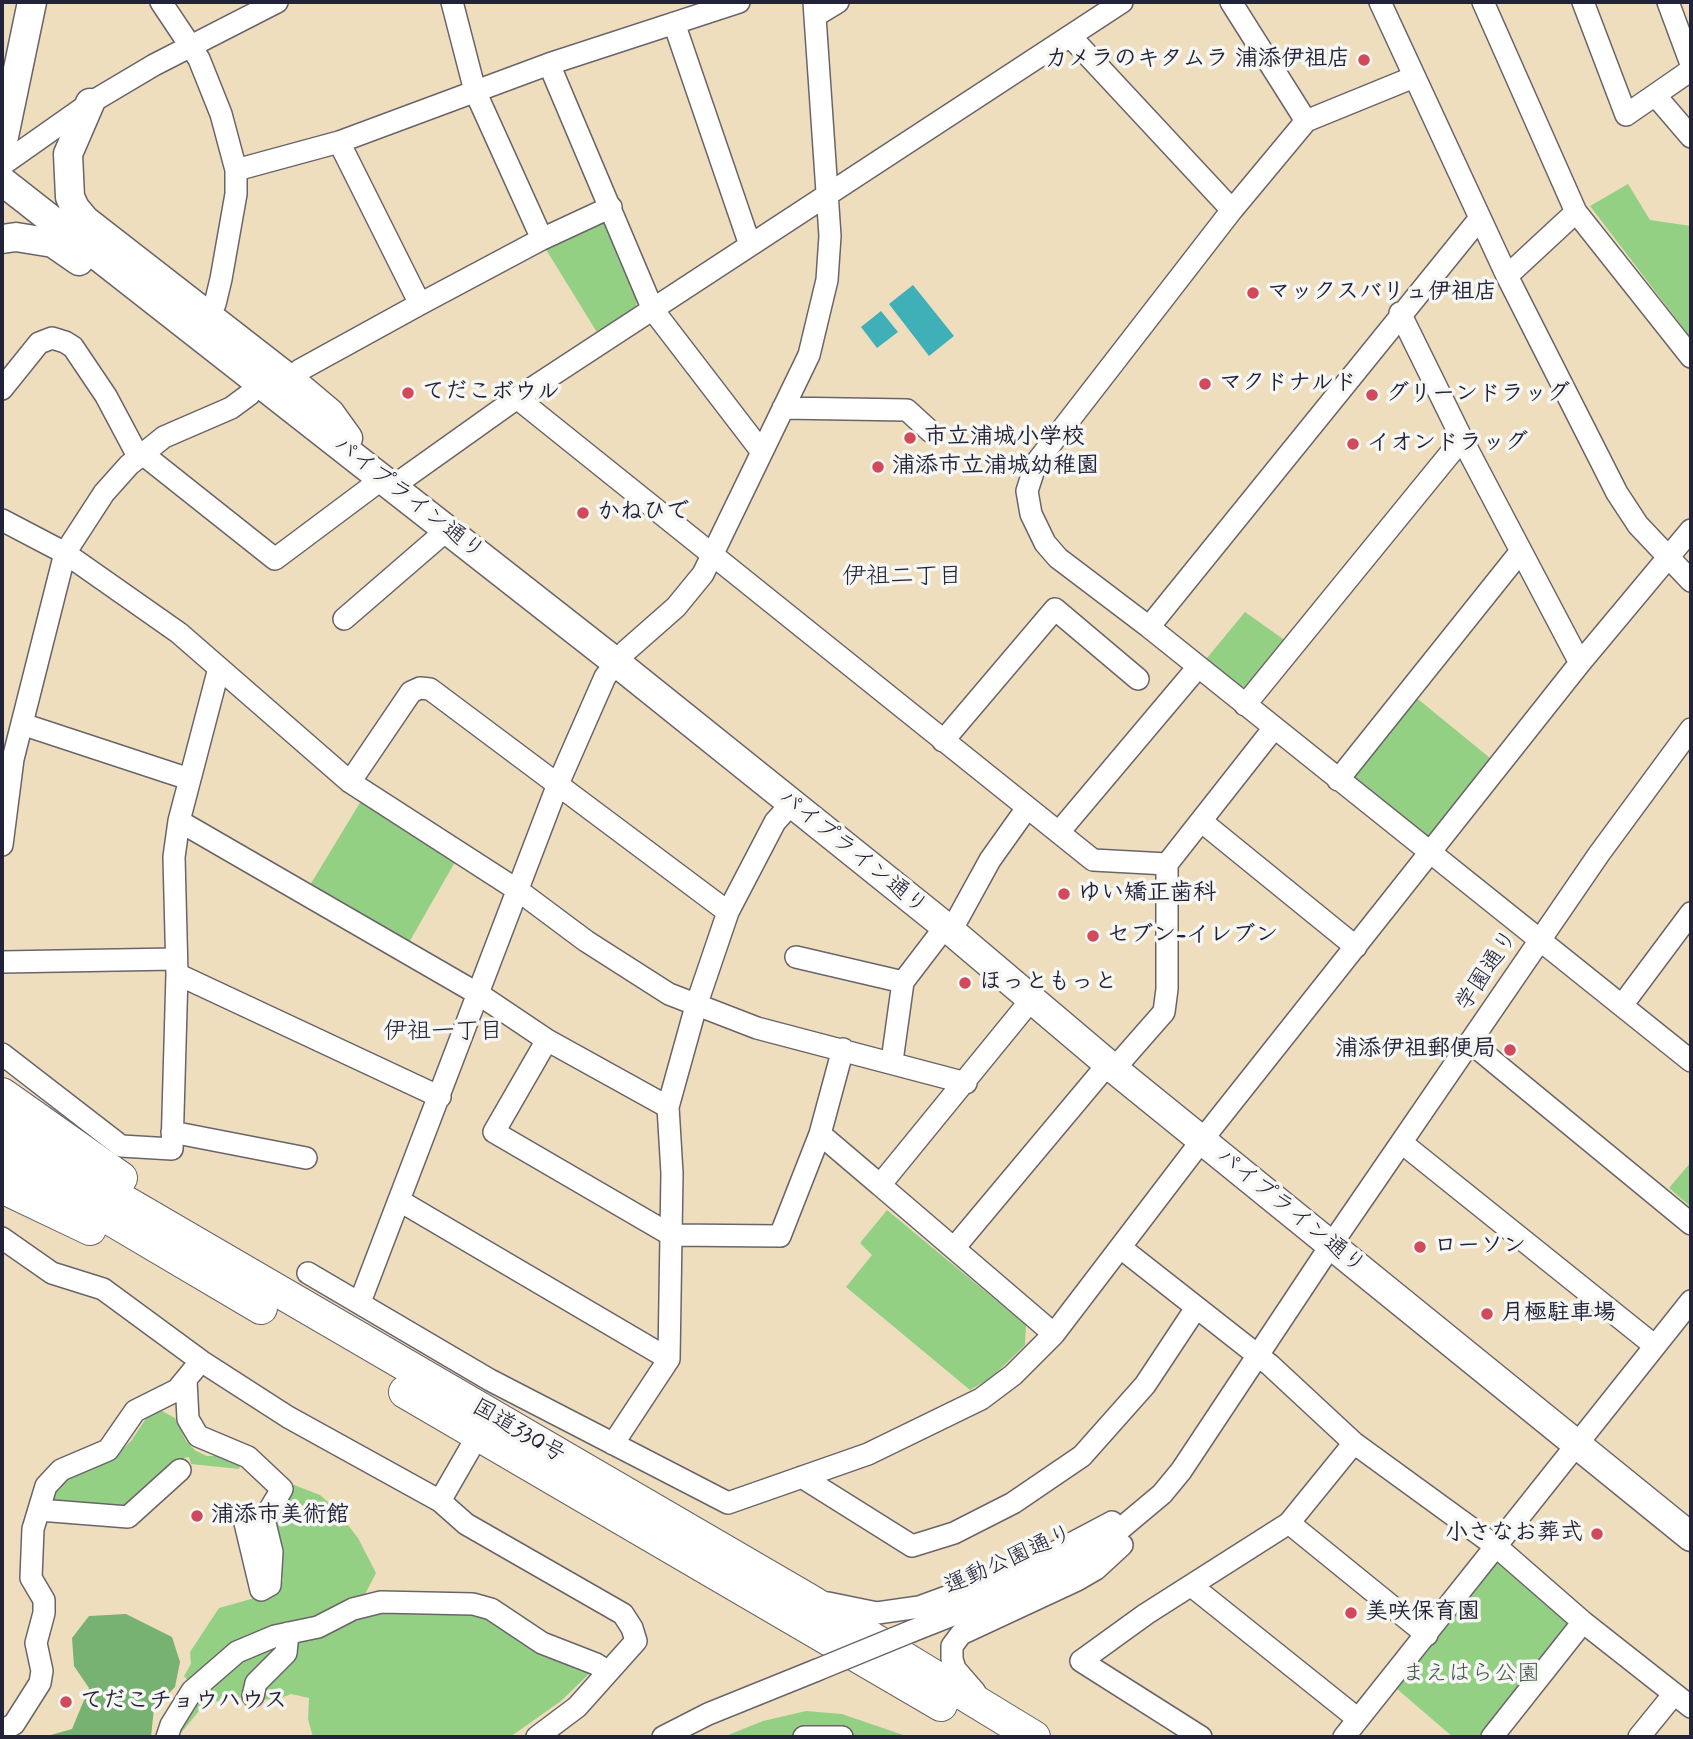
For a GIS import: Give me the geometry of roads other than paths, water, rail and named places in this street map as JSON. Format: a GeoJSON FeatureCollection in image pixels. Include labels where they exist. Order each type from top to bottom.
{"type":"FeatureCollection","features":[{"type":"Feature","properties":{"kind":"highway"},"geometry":{"type":"LineString","coordinates":[[2,1094],[180,1218],[204,1248]]}},
{"type":"Feature","properties":{"kind":"highway","name":"国道330号"},"geometry":{"type":"LineString","coordinates":[[2,1130],[809,1600],[1034,1737]]}},
{"type":"Feature","properties":{"kind":"highway","name":"国道330号"},"geometry":{"type":"LineString","coordinates":[[2,1155],[993,1737]]}},
{"type":"Feature","properties":{"kind":"highway"},"geometry":{"type":"LineString","coordinates":[[2,1186],[106,1236],[158,1248]]}},
{"type":"Feature","properties":{"kind":"main road"},"geometry":{"type":"LineString","coordinates":[[2,146],[32,2]]}},
{"type":"Feature","properties":{"kind":"main road"},"geometry":{"type":"LineString","coordinates":[[90,103],[68,154],[68,181],[75,208],[85,220],[208,314],[330,413],[382,478]]}},
{"type":"Feature","properties":{"kind":"main road","name":"パイプライン通り"},"geometry":{"type":"LineString","coordinates":[[2,181],[617,663],[948,929],[1111,1066],[1691,1537]]}},
{"type":"Feature","properties":{"kind":"main road"},"geometry":{"type":"LineString","coordinates":[[2,239],[40,240],[65,250],[299,431],[382,478]]}},
{"type":"Feature","properties":{"kind":"street"},"geometry":{"type":"LineString","coordinates":[[161,2],[191,44],[221,114],[236,170],[236,194],[221,279],[215,304],[208,314]]}},
{"type":"Feature","properties":{"kind":"street"},"geometry":{"type":"LineString","coordinates":[[2,165],[90,103],[191,44],[276,2]]}},
{"type":"Feature","properties":{"kind":"street"},"geometry":{"type":"LineString","coordinates":[[452,2],[475,91],[542,239]]}},
{"type":"Feature","properties":{"kind":"street"},"geometry":{"type":"LineString","coordinates":[[236,170],[339,142],[549,64],[739,2]]}},
{"type":"Feature","properties":{"kind":"street"},"geometry":{"type":"LineString","coordinates":[[360,1302],[480,995],[558,784],[605,677],[626,651],[691,591],[712,555],[809,355],[818,327],[830,236],[814,9],[838,2]]}},
{"type":"Feature","properties":{"kind":"street"},"geometry":{"type":"LineString","coordinates":[[2,389],[39,343],[52,338],[65,342],[73,347],[106,396],[141,457],[275,559],[382,478],[517,398],[1122,2]]}},
{"type":"Feature","properties":{"kind":"street"},"geometry":{"type":"LineString","coordinates":[[1231,2],[1306,121]]}},
{"type":"Feature","properties":{"kind":"street"},"geometry":{"type":"LineString","coordinates":[[1380,2],[1507,275],[1617,493],[1638,525],[1691,581]]}},
{"type":"Feature","properties":{"kind":"street"},"geometry":{"type":"LineString","coordinates":[[1483,2],[1576,212],[1691,358]]}},
{"type":"Feature","properties":{"kind":"street"},"geometry":{"type":"LineString","coordinates":[[1583,2],[1626,115],[1691,70]]}},
{"type":"Feature","properties":{"kind":"street"},"geometry":{"type":"LineString","coordinates":[[1668,2],[1691,64]]}},
{"type":"Feature","properties":{"kind":"street"},"geometry":{"type":"LineString","coordinates":[[674,23],[750,245]]}},
{"type":"Feature","properties":{"kind":"street"},"geometry":{"type":"LineString","coordinates":[[1070,36],[1232,210]]}},
{"type":"Feature","properties":{"kind":"street"},"geometry":{"type":"LineString","coordinates":[[549,64],[653,310],[762,452]]}},
{"type":"Feature","properties":{"kind":"street"},"geometry":{"type":"LineString","coordinates":[[1413,77],[1306,121],[1232,210],[1036,463],[1027,491],[1031,514],[1045,543],[1058,558],[1149,627],[1691,1061]]}},
{"type":"Feature","properties":{"kind":"street"},"geometry":{"type":"LineString","coordinates":[[1655,94],[1691,137]]}},
{"type":"Feature","properties":{"kind":"street"},"geometry":{"type":"LineString","coordinates":[[339,142],[420,304]]}},
{"type":"Feature","properties":{"kind":"street"},"geometry":{"type":"LineString","coordinates":[[292,381],[300,370],[420,304],[542,239],[611,207]]}},
{"type":"Feature","properties":{"kind":"street"},"geometry":{"type":"LineString","coordinates":[[1507,275],[1576,212]]}},
{"type":"Feature","properties":{"kind":"street"},"geometry":{"type":"LineString","coordinates":[[1149,627],[1400,313],[1480,218]]}},
{"type":"Feature","properties":{"kind":"street"},"geometry":{"type":"LineString","coordinates":[[1400,313],[1462,439],[1580,663]]}},
{"type":"Feature","properties":{"kind":"street"},"geometry":{"type":"LineString","coordinates":[[2,845],[13,759],[65,553],[104,493],[164,437],[231,408],[250,394]]}},
{"type":"Feature","properties":{"kind":"street"},"geometry":{"type":"LineString","coordinates":[[517,398],[1093,860],[1102,863],[1167,864]]}},
{"type":"Feature","properties":{"kind":"street"},"geometry":{"type":"LineString","coordinates":[[783,408],[907,410],[931,432]]}},
{"type":"Feature","properties":{"kind":"street"},"geometry":{"type":"LineString","coordinates":[[1245,705],[1462,439]]}},
{"type":"Feature","properties":{"kind":"street"},"geometry":{"type":"LineString","coordinates":[[2,520],[65,553],[179,633],[350,782],[519,891],[586,942],[669,994],[757,1028],[892,1061],[965,1083]]}},
{"type":"Feature","properties":{"kind":"street"},"geometry":{"type":"LineString","coordinates":[[344,619],[447,530]]}},
{"type":"Feature","properties":{"kind":"street"},"geometry":{"type":"LineString","coordinates":[[308,1273],[490,1380],[728,1503],[867,1454],[981,1399],[1013,1374],[1054,1335],[1202,1140],[1580,663],[1669,560],[1691,530]]}},
{"type":"Feature","properties":{"kind":"street"},"geometry":{"type":"LineString","coordinates":[[1338,780],[1521,551]]}},
{"type":"Feature","properties":{"kind":"street"},"geometry":{"type":"LineString","coordinates":[[943,741],[1055,609],[1138,679]]}},
{"type":"Feature","properties":{"kind":"street"},"geometry":{"type":"LineString","coordinates":[[1059,832],[1198,667]]}},
{"type":"Feature","properties":{"kind":"street"},"geometry":{"type":"LineString","coordinates":[[2,1054],[121,1146],[172,1149],[176,966],[174,857],[189,779],[219,668]]}},
{"type":"Feature","properties":{"kind":"street"},"geometry":{"type":"LineString","coordinates":[[350,782],[411,692],[420,688],[430,689],[729,912]]}},
{"type":"Feature","properties":{"kind":"street"},"geometry":{"type":"LineString","coordinates":[[22,724],[189,779]]}},
{"type":"Feature","properties":{"kind":"street"},"geometry":{"type":"LineString","coordinates":[[954,1248],[1111,1066],[1164,1012],[1167,989],[1167,864],[1274,728]]}},
{"type":"Feature","properties":{"kind":"street","name":"学園通り"},"geometry":{"type":"LineString","coordinates":[[1331,1245],[1691,729]]}},
{"type":"Feature","properties":{"kind":"street"},"geometry":{"type":"LineString","coordinates":[[613,1444],[669,1359],[671,1235],[668,1107],[696,1006],[729,912],[775,822],[791,804]]}},
{"type":"Feature","properties":{"kind":"street"},"geometry":{"type":"LineString","coordinates":[[892,1061],[903,982],[948,929],[990,860],[1027,808]]}},
{"type":"Feature","properties":{"kind":"street"},"geometry":{"type":"LineString","coordinates":[[179,821],[480,995],[547,1040],[668,1107]]}},
{"type":"Feature","properties":{"kind":"street"},"geometry":{"type":"LineString","coordinates":[[1201,821],[1356,947]]}},
{"type":"Feature","properties":{"kind":"street"},"geometry":{"type":"LineString","coordinates":[[1623,1004],[1687,926]]}},
{"type":"Feature","properties":{"kind":"street"},"geometry":{"type":"LineString","coordinates":[[796,957],[903,982]]}},
{"type":"Feature","properties":{"kind":"street"},"geometry":{"type":"LineString","coordinates":[[2,962],[176,966],[440,1097]]}},
{"type":"Feature","properties":{"kind":"street"},"geometry":{"type":"LineString","coordinates":[[880,1185],[1031,1000]]}},
{"type":"Feature","properties":{"kind":"street"},"geometry":{"type":"LineString","coordinates":[[547,1040],[494,1132],[671,1235],[780,1236],[820,1134],[843,1049]]}},
{"type":"Feature","properties":{"kind":"street"},"geometry":{"type":"LineString","coordinates":[[1471,1043],[1691,1224]]}},
{"type":"Feature","properties":{"kind":"street"},"geometry":{"type":"LineString","coordinates":[[172,1132],[306,1158]]}},
{"type":"Feature","properties":{"kind":"street"},"geometry":{"type":"LineString","coordinates":[[820,1134],[1054,1335]]}},
{"type":"Feature","properties":{"kind":"street"},"geometry":{"type":"LineString","coordinates":[[1402,1143],[1655,1346]]}},
{"type":"Feature","properties":{"kind":"street"},"geometry":{"type":"LineString","coordinates":[[400,1201],[669,1359]]}},
{"type":"Feature","properties":{"kind":"street"},"geometry":{"type":"LineString","coordinates":[[2,1238],[52,1273],[103,1289],[201,1361],[288,1417],[440,1501],[466,1524],[623,1614],[632,1628],[636,1642],[577,1707],[537,1737]]}},
{"type":"Feature","properties":{"kind":"street","name":"運動公園通り"},"geometry":{"type":"LineString","coordinates":[[663,1737],[708,1714],[1046,1578],[1088,1556],[1162,1494],[1181,1471],[1331,1245]]}},
{"type":"Feature","properties":{"kind":"street"},"geometry":{"type":"LineString","coordinates":[[1121,1248],[1258,1356],[1354,1443],[1497,1547],[1583,1622],[1691,1707]]}},
{"type":"Feature","properties":{"kind":"street"},"geometry":{"type":"LineString","coordinates":[[1345,1737],[1691,1301]]}},
{"type":"Feature","properties":{"kind":"street"},"geometry":{"type":"LineString","coordinates":[[802,1477],[912,1546],[954,1533],[1013,1503],[1082,1456],[1145,1385],[1196,1308]]}},
{"type":"Feature","properties":{"kind":"street"},"geometry":{"type":"LineString","coordinates":[[2,1731],[14,1724],[40,1683],[42,1671],[36,1643],[44,1613],[44,1600],[32,1578],[33,1530],[52,1476],[108,1450],[118,1440],[135,1411],[177,1390],[201,1361]]}},
{"type":"Feature","properties":{"kind":"street"},"geometry":{"type":"LineString","coordinates":[[186,1380],[188,1419],[198,1436],[248,1457],[282,1489],[264,1519]]}},
{"type":"Feature","properties":{"kind":"street"},"geometry":{"type":"LineString","coordinates":[[440,1501],[478,1435]]}},
{"type":"Feature","properties":{"kind":"street"},"geometry":{"type":"LineString","coordinates":[[1202,1737],[1081,1661],[1146,1614],[1193,1587],[1289,1523],[1354,1443]]}},
{"type":"Feature","properties":{"kind":"street"},"geometry":{"type":"LineString","coordinates":[[39,1510],[128,1517],[180,1470]]}},
{"type":"Feature","properties":{"kind":"street"},"geometry":{"type":"LineString","coordinates":[[809,1600],[877,1612],[919,1607],[1058,1553],[1162,1494]]}},
{"type":"Feature","properties":{"kind":"street"},"geometry":{"type":"LineString","coordinates":[[983,1706],[955,1670],[952,1646],[961,1634],[1055,1592],[1096,1569],[1135,1533],[1162,1494]]}},
{"type":"Feature","properties":{"kind":"street"},"geometry":{"type":"LineString","coordinates":[[1289,1523],[1427,1635]]}},
{"type":"Feature","properties":{"kind":"street"},"geometry":{"type":"LineString","coordinates":[[1193,1587],[1358,1719]]}},
{"type":"Feature","properties":{"kind":"street"},"geometry":{"type":"LineString","coordinates":[[167,1737],[191,1691],[222,1662],[256,1642],[318,1627],[353,1609],[381,1602],[473,1604],[491,1609],[542,1643],[596,1664],[608,1672]]}},
{"type":"Feature","properties":{"kind":"street"},"geometry":{"type":"LineString","coordinates":[[1492,1737],[1583,1622]]}},
{"type":"Feature","properties":{"kind":"street"},"geometry":{"type":"LineString","coordinates":[[253,1696],[256,1683],[286,1653],[288,1633]]}},
{"type":"Feature","properties":{"kind":"street"},"geometry":{"type":"LineString","coordinates":[[1639,1737],[1674,1694]]}},
{"type":"Feature","properties":{"kind":"street"},"geometry":{"type":"LineString","coordinates":[[804,1737],[842,1737]]}},
{"type":"Feature","properties":{"kind":"water"},"geometry":{"type":"Polygon","coordinates":[[[913,285],[954,336],[929,356],[889,304],[913,285]]]}},
{"type":"Feature","properties":{"kind":"water"},"geometry":{"type":"Polygon","coordinates":[[[881,311],[898,332],[877,348],[861,327],[881,311]]]}},
{"type":"Feature","properties":{"kind":"place","name":"カメラのキタムラ 浦添伊祖店"},"geometry":{"type":"Point","coordinates":[1364,60]}},
{"type":"Feature","properties":{"kind":"place","name":"マックスバリュ伊祖店"},"geometry":{"type":"Point","coordinates":[1253,293]}},
{"type":"Feature","properties":{"kind":"place","name":"マクドナルド"},"geometry":{"type":"Point","coordinates":[1205,384]}},
{"type":"Feature","properties":{"kind":"place","name":"てだこボウル"},"geometry":{"type":"Point","coordinates":[408,393]}},
{"type":"Feature","properties":{"kind":"place","name":"グリーンドラッグ"},"geometry":{"type":"Point","coordinates":[1372,395]}},
{"type":"Feature","properties":{"kind":"place","name":"市立浦城小学校"},"geometry":{"type":"Point","coordinates":[910,438]}},
{"type":"Feature","properties":{"kind":"place","name":"イオンドラッグ"},"geometry":{"type":"Point","coordinates":[1353,444]}},
{"type":"Feature","properties":{"kind":"place","name":"浦添市立浦城幼稚園"},"geometry":{"type":"Point","coordinates":[878,467]}},
{"type":"Feature","properties":{"kind":"place","name":"かねひで"},"geometry":{"type":"Point","coordinates":[583,513]}},
{"type":"Feature","properties":{"kind":"place","name":"ゆい矯正歯科"},"geometry":{"type":"Point","coordinates":[1064,894]}},
{"type":"Feature","properties":{"kind":"place","name":"セブン-イレブン"},"geometry":{"type":"Point","coordinates":[1093,936]}},
{"type":"Feature","properties":{"kind":"place","name":"ほっともっと"},"geometry":{"type":"Point","coordinates":[965,983]}},
{"type":"Feature","properties":{"kind":"place","name":"浦添伊祖郵便局"},"geometry":{"type":"Point","coordinates":[1510,1050]}},
{"type":"Feature","properties":{"kind":"place","name":"ローソン"},"geometry":{"type":"Point","coordinates":[1420,1247]}},
{"type":"Feature","properties":{"kind":"place","name":"月極駐車場"},"geometry":{"type":"Point","coordinates":[1487,1314]}},
{"type":"Feature","properties":{"kind":"place","name":"浦添市美術館"},"geometry":{"type":"Point","coordinates":[197,1516]}},
{"type":"Feature","properties":{"kind":"place","name":"小さなお葬式"},"geometry":{"type":"Point","coordinates":[1597,1534]}},
{"type":"Feature","properties":{"kind":"place","name":"美咲保育園"},"geometry":{"type":"Point","coordinates":[1351,1613]}},
{"type":"Feature","properties":{"kind":"place","name":"てだこチョウハウス"},"geometry":{"type":"Point","coordinates":[66,1702]}},
{"type":"Feature","properties":{"kind":"district","name":"伊祖二丁目"},"geometry":{"type":"Point","coordinates":[902,578]}},
{"type":"Feature","properties":{"kind":"district","name":"伊祖一丁目"},"geometry":{"type":"Point","coordinates":[443,1033]}},
{"type":"Feature","properties":{"kind":"park label","name":"まえはら公園"},"geometry":{"type":"Point","coordinates":[1471,1675]}}]}
